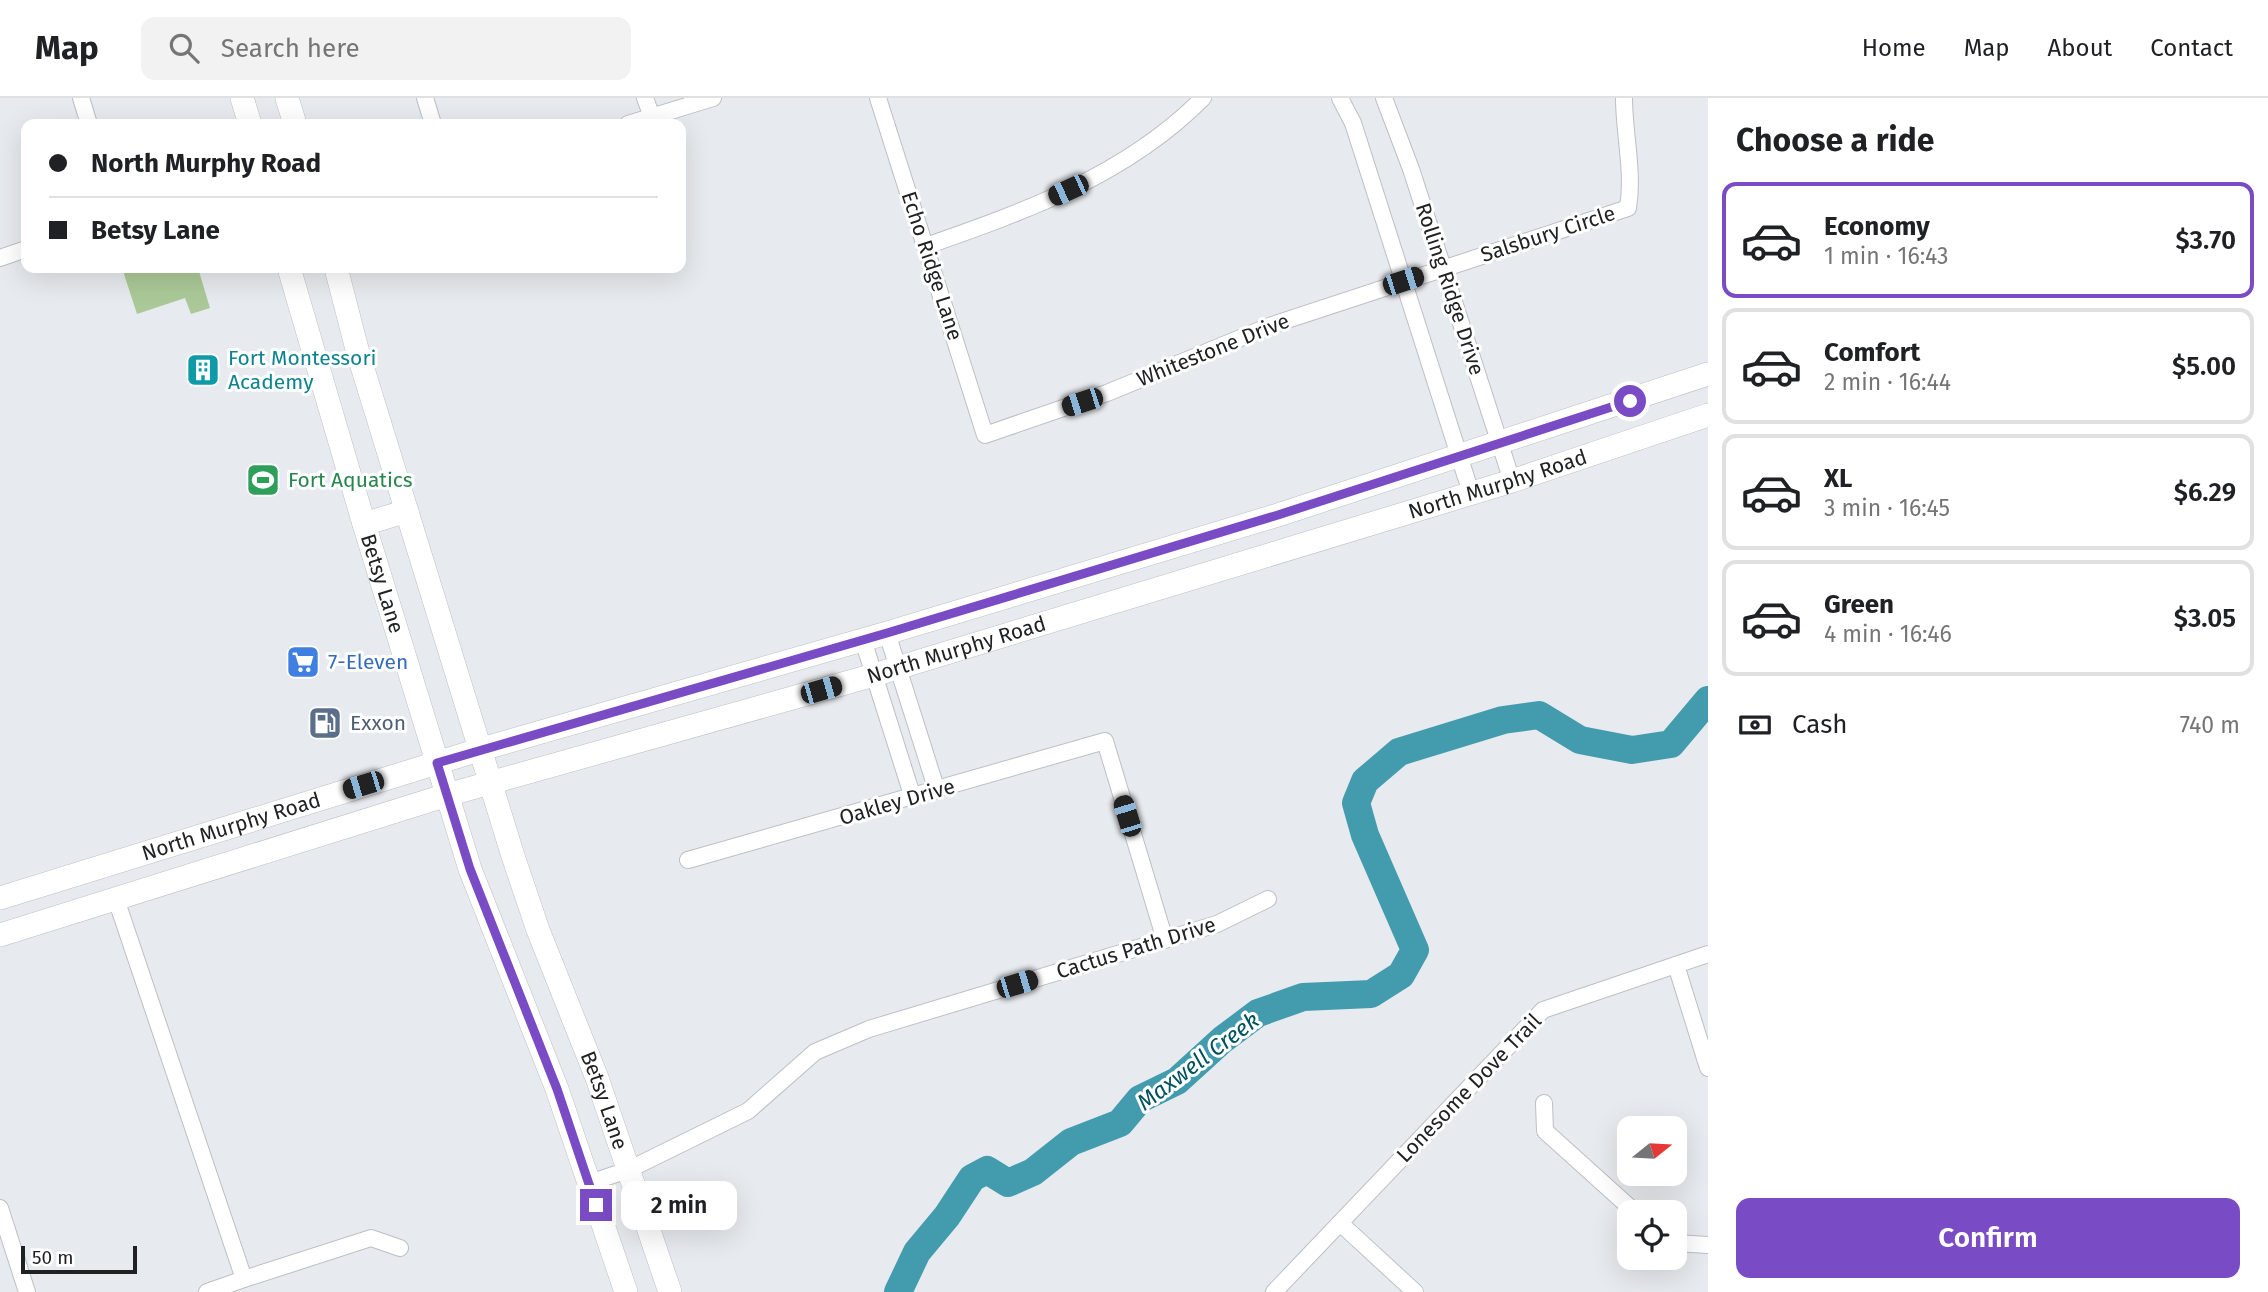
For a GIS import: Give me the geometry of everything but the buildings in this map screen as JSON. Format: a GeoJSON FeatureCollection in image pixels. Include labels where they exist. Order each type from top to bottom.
{"type":"FeatureCollection","features":[{"type":"Feature","properties":{"kind":"main road"},"geometry":{"type":"LineString","coordinates":[[242,98],[248,119]]}},
{"type":"Feature","properties":{"kind":"main road"},"geometry":{"type":"LineString","coordinates":[[287,98],[293,119]]}},
{"type":"Feature","properties":{"kind":"main road","name":"Betsy Lane"},"geometry":{"type":"LineString","coordinates":[[290,273],[470,869],[557,1089],[626,1292]]}},
{"type":"Feature","properties":{"kind":"main road","name":"Betsy Lane"},"geometry":{"type":"LineString","coordinates":[[337,273],[538,930],[597,1079],[670,1292]]}},
{"type":"Feature","properties":{"kind":"main road","name":"North Murphy Road"},"geometry":{"type":"LineString","coordinates":[[0,898],[482,748],[887,633],[1278,515],[1500,445],[1708,374]]}},
{"type":"Feature","properties":{"kind":"main road","name":"North Murphy Road"},"geometry":{"type":"LineString","coordinates":[[0,935],[447,796],[874,675],[1511,481],[1708,415]]}},
{"type":"Feature","properties":{"kind":"main road"},"geometry":{"type":"LineString","coordinates":[[364,524],[408,511]]}},
{"type":"Feature","properties":{"kind":"street"},"geometry":{"type":"LineString","coordinates":[[81,98],[87,119]]}},
{"type":"Feature","properties":{"kind":"street"},"geometry":{"type":"LineString","coordinates":[[425,98],[431,119]]}},
{"type":"Feature","properties":{"kind":"street"},"geometry":{"type":"LineString","coordinates":[[645,98],[652,117]]}},
{"type":"Feature","properties":{"kind":"street"},"geometry":{"type":"LineString","coordinates":[[645,119],[713,98]]}},
{"type":"Feature","properties":{"kind":"street","name":"Echo Ridge Lane"},"geometry":{"type":"LineString","coordinates":[[878,98],[985,435]]}},
{"type":"Feature","properties":{"kind":"street"},"geometry":{"type":"LineString","coordinates":[[926,246],[1025,211],[1111,170],[1175,126],[1203,98]]}},
{"type":"Feature","properties":{"kind":"street","name":"Rolling Ridge Drive"},"geometry":{"type":"LineString","coordinates":[[1340,98],[1353,123],[1471,493]]}},
{"type":"Feature","properties":{"kind":"street","name":"Rolling Ridge Drive"},"geometry":{"type":"LineString","coordinates":[[1384,98],[1411,169],[1511,481]]}},
{"type":"Feature","properties":{"kind":"street","name":"Salsbury Circle"},"geometry":{"type":"LineString","coordinates":[[1442,268],[1628,208],[1632,187],[1624,135],[1623,98]]}},
{"type":"Feature","properties":{"kind":"street"},"geometry":{"type":"LineString","coordinates":[[0,258],[21,251]]}},
{"type":"Feature","properties":{"kind":"street","name":"Whitestone Drive"},"geometry":{"type":"LineString","coordinates":[[985,435],[1107,394],[1272,325],[1442,268]]}},
{"type":"Feature","properties":{"kind":"street"},"geometry":{"type":"LineString","coordinates":[[887,633],[937,791]]}},
{"type":"Feature","properties":{"kind":"street"},"geometry":{"type":"LineString","coordinates":[[863,640],[913,798]]}},
{"type":"Feature","properties":{"kind":"street","name":"Oakley Drive"},"geometry":{"type":"LineString","coordinates":[[688,860],[913,798],[1105,741],[1165,940]]}},
{"type":"Feature","properties":{"kind":"street"},"geometry":{"type":"LineString","coordinates":[[116,899],[244,1279]]}},
{"type":"Feature","properties":{"kind":"street","name":"Cactus Path Drive"},"geometry":{"type":"LineString","coordinates":[[589,1183],[628,1170],[748,1111],[815,1052],[869,1029],[1217,924],[1268,900]]}},
{"type":"Feature","properties":{"kind":"street","name":"Lonesome Dove Trail"},"geometry":{"type":"LineString","coordinates":[[1275,1292],[1544,1010],[1708,954]]}},
{"type":"Feature","properties":{"kind":"street"},"geometry":{"type":"LineString","coordinates":[[1676,965],[1708,1068]]}},
{"type":"Feature","properties":{"kind":"street"},"geometry":{"type":"LineString","coordinates":[[1544,1103],[1545,1131],[1622,1200]]}},
{"type":"Feature","properties":{"kind":"street"},"geometry":{"type":"LineString","coordinates":[[0,1208],[27,1292]]}},
{"type":"Feature","properties":{"kind":"street"},"geometry":{"type":"LineString","coordinates":[[1340,1223],[1415,1292]]}},
{"type":"Feature","properties":{"kind":"street"},"geometry":{"type":"LineString","coordinates":[[206,1292],[371,1238],[400,1248]]}},
{"type":"Feature","properties":{"kind":"street"},"geometry":{"type":"LineString","coordinates":[[1687,1244],[1708,1245]]}},
{"type":"Feature","properties":{"kind":"green space"},"geometry":{"type":"Polygon","coordinates":[[[124,273],[200,273],[210,308],[191,314],[185,298],[137,314],[124,273]]]}},
{"type":"Feature","properties":{"kind":"waterway","name":"Maxwell Creek"},"geometry":{"type":"LineString","coordinates":[[898,1292],[917,1252],[947,1216],[972,1178],[987,1170],[1008,1183],[1033,1172],[1071,1142],[1120,1123],[1140,1099],[1177,1081],[1222,1040],[1258,1013],[1303,997],[1371,994],[1401,975],[1415,950],[1365,835],[1356,803],[1365,781],[1399,752],[1503,720],[1539,715],[1580,740],[1632,750],[1671,744],[1708,700]]}},
{"type":"Feature","properties":{"kind":"place","name":"Fort Montessori Academy"},"geometry":{"type":"Point","coordinates":[203,370]}},
{"type":"Feature","properties":{"kind":"place","name":"Fort Aquatics"},"geometry":{"type":"Point","coordinates":[263,480]}},
{"type":"Feature","properties":{"kind":"place","name":"7-Eleven"},"geometry":{"type":"Point","coordinates":[303,662]}},
{"type":"Feature","properties":{"kind":"place","name":"Exxon"},"geometry":{"type":"Point","coordinates":[325,723]}},
{"type":"Feature","properties":{"kind":"route"},"geometry":{"type":"LineString","coordinates":[[596,1205],[571,1126],[470,869],[437,763],[887,633],[1278,515],[1630,401]]}}]}
